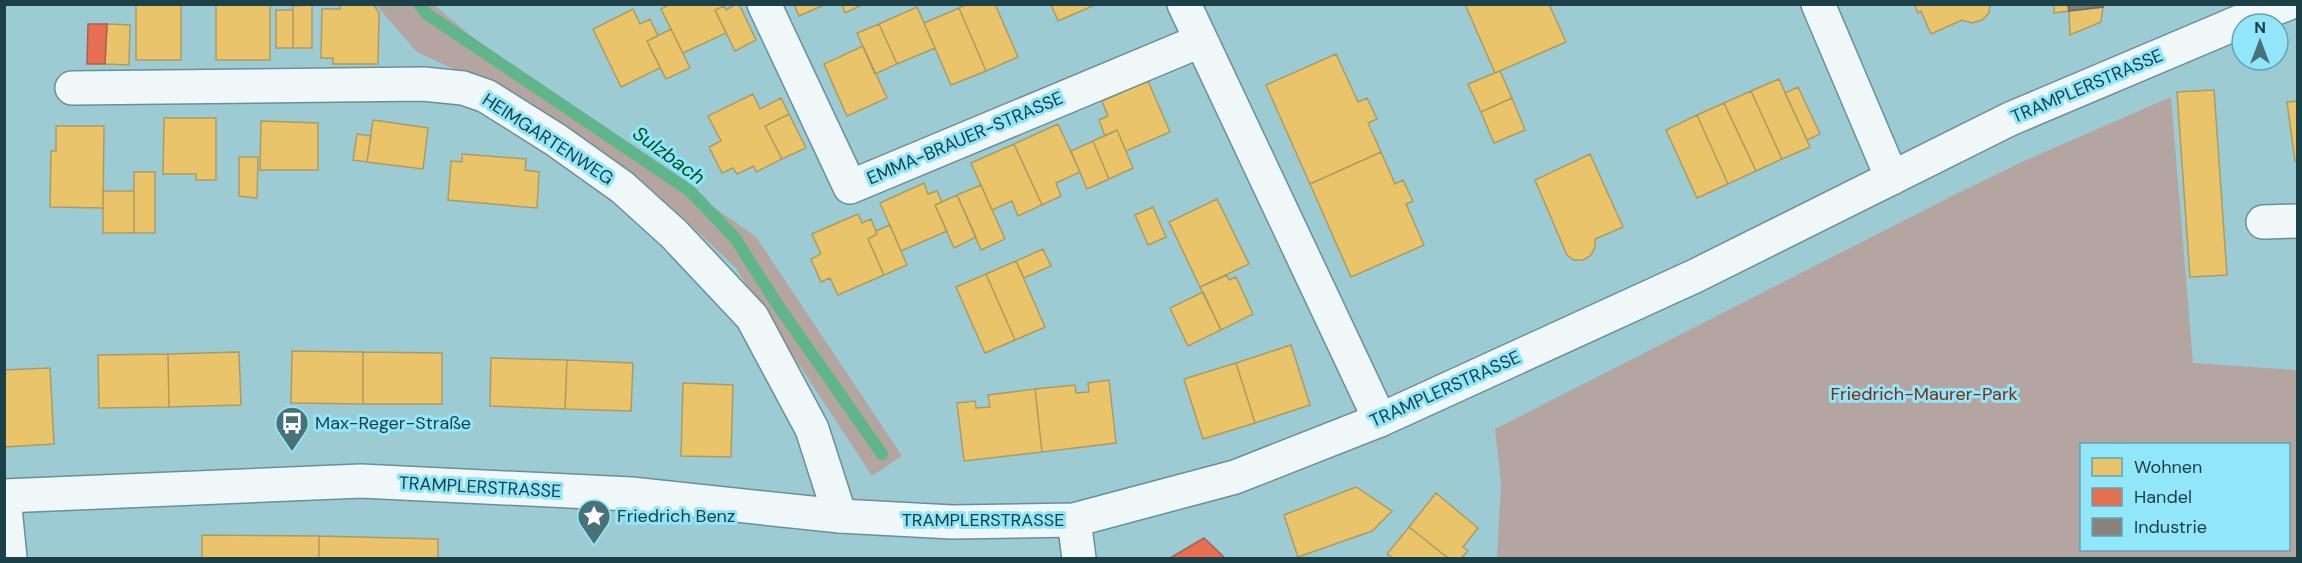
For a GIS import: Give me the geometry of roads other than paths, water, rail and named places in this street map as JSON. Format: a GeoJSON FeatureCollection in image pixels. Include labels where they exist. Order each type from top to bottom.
{"type":"FeatureCollection","features":[{"type":"Feature","properties":{"kind":"street","name":"EMMA-BRAUER-STRASSE"},"geometry":{"type":"LineString","coordinates":[[764,4],[850,187],[1200,41]]}},
{"type":"Feature","properties":{"kind":"street"},"geometry":{"type":"LineString","coordinates":[[1184,4],[1380,420]]}},
{"type":"Feature","properties":{"kind":"street"},"geometry":{"type":"LineString","coordinates":[[1818,4],[1892,178]]}},
{"type":"Feature","properties":{"kind":"street","name":"TRAMPLERSTRASSE"},"geometry":{"type":"LineString","coordinates":[[4,497],[361,481],[631,494],[840,516],[952,522],[1074,520],[1235,477],[1380,420],[1695,276],[2010,119],[2287,4]]}},
{"type":"Feature","properties":{"kind":"street","name":"HEIMGARTENWEG"},"geometry":{"type":"LineString","coordinates":[[72,88],[423,84],[463,88],[486,96],[556,140],[622,187],[674,234],[752,317],[812,429],[840,516]]}},
{"type":"Feature","properties":{"kind":"street"},"geometry":{"type":"LineString","coordinates":[[2263,222],[2298,220]]}},
{"type":"Feature","properties":{"kind":"street"},"geometry":{"type":"LineString","coordinates":[[4,497],[10,558]]}},
{"type":"Feature","properties":{"kind":"street"},"geometry":{"type":"LineString","coordinates":[[1074,520],[1079,558]]}},
{"type":"Feature","properties":{"kind":"waterway","name":"Sulzbach"},"geometry":{"type":"LineString","coordinates":[[419,4],[427,14],[690,191],[735,238],[777,304],[882,454]]}},
{"type":"Feature","properties":{"kind":"place","name":"Max-Reger-Straße"},"geometry":{"type":"Point","coordinates":[292,452]}},
{"type":"Feature","properties":{"kind":"place","name":"Friedrich Benz"},"geometry":{"type":"Point","coordinates":[594,545]}},
{"type":"Feature","properties":{"kind":"park label","name":"Friedrich-Maurer-Park"},"geometry":{"type":"Point","coordinates":[1924,394]}}]}
